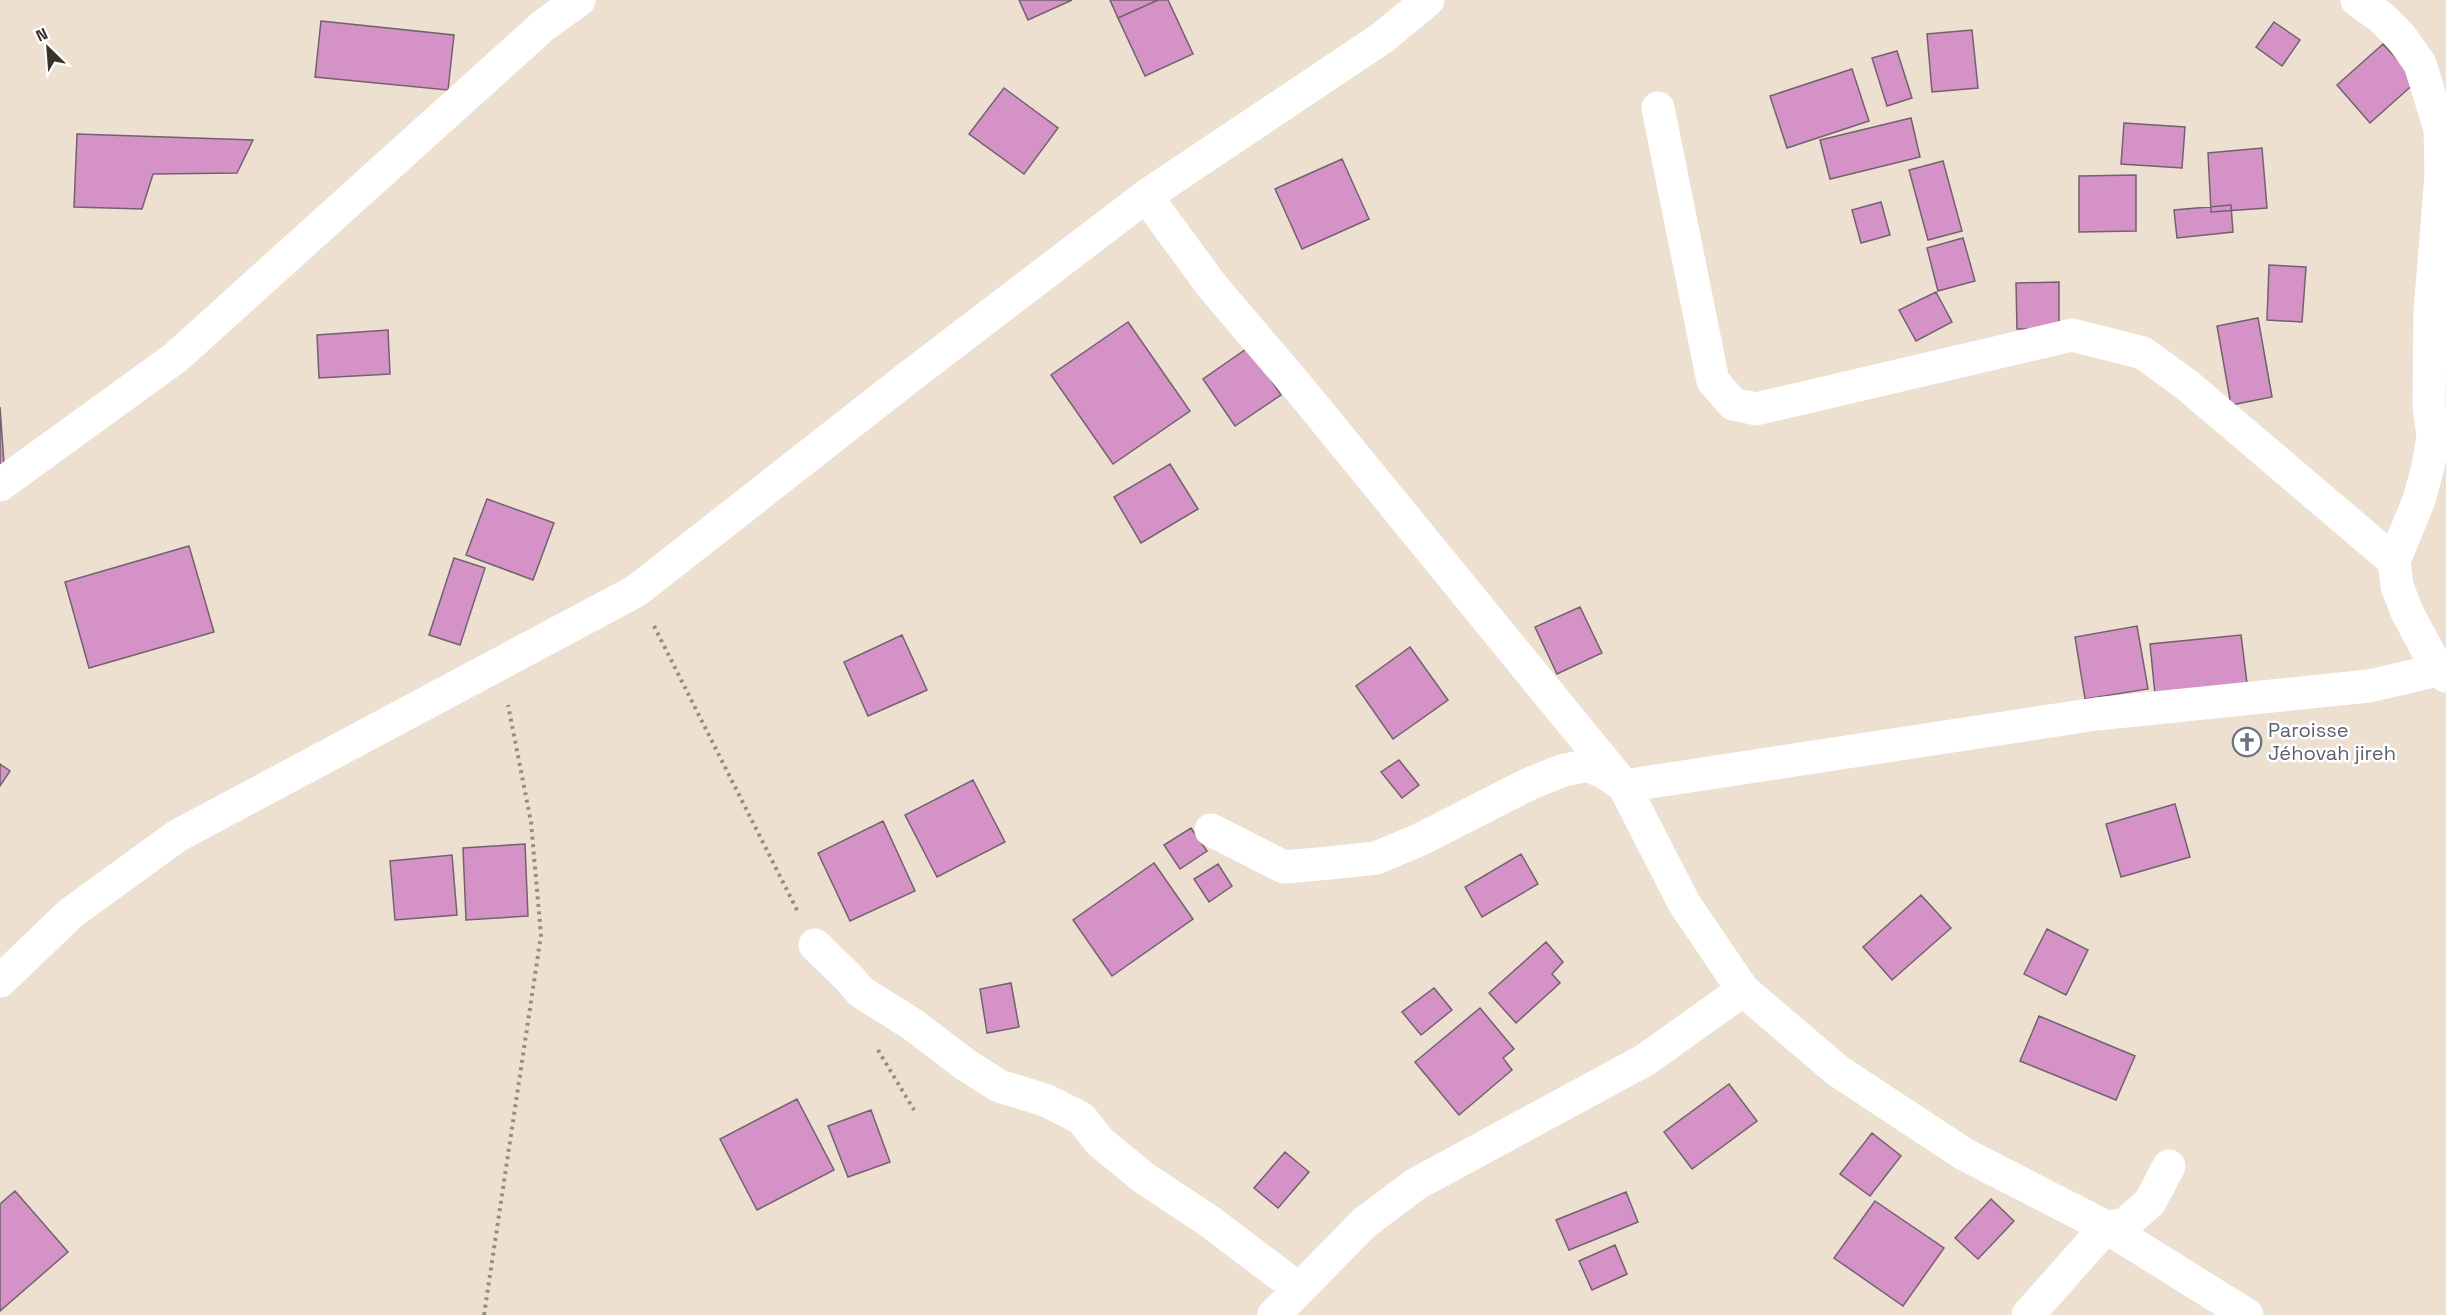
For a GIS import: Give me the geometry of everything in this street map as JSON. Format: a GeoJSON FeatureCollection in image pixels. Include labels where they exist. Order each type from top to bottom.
{"type":"FeatureCollection","features":[{"type":"Feature","properties":{"kind":"street"},"geometry":{"type":"LineString","coordinates":[[0,485],[175,358],[535,33],[579,0]]}},
{"type":"Feature","properties":{"kind":"street"},"geometry":{"type":"LineString","coordinates":[[0,981],[71,913],[177,836],[636,591],[919,369],[1146,196],[1382,38],[1428,0]]}},
{"type":"Feature","properties":{"kind":"street"},"geometry":{"type":"LineString","coordinates":[[1211,830],[1284,867],[1376,858],[1419,840],[1529,784],[1561,771],[1588,765],[1624,786],[2096,714],[2369,686],[2442,673],[2400,595],[2394,561],[2420,500],[2433,437],[2429,406],[2430,312],[2440,175],[2440,129],[2420,64],[2400,36],[2382,18],[2357,0]]}},
{"type":"Feature","properties":{"kind":"street"},"geometry":{"type":"LineString","coordinates":[[1658,108],[1713,381],[1733,404],[1756,409],[2072,334],[2143,353],[2187,385],[2394,561]]}},
{"type":"Feature","properties":{"kind":"street"},"geometry":{"type":"LineString","coordinates":[[1146,196],[1212,286],[1298,387],[1624,786],[1684,903],[1743,990],[1838,1071],[1964,1154],[2106,1227],[2247,1315]]}},
{"type":"Feature","properties":{"kind":"street"},"geometry":{"type":"LineString","coordinates":[[814,945],[861,992],[912,1024],[966,1065],[999,1086],[1045,1100],[1081,1118],[1100,1142],[1144,1178],[1209,1221],[1299,1289]]}},
{"type":"Feature","properties":{"kind":"street"},"geometry":{"type":"LineString","coordinates":[[1274,1315],[1364,1223],[1416,1184],[1645,1060],[1743,990]]}},
{"type":"Feature","properties":{"kind":"street"},"geometry":{"type":"LineString","coordinates":[[2028,1315],[2106,1227],[2124,1225],[2150,1202],[2169,1166]]}},
{"type":"Feature","properties":{"kind":"path"},"geometry":{"type":"LineString","coordinates":[[636,591],[814,945]]}},
{"type":"Feature","properties":{"kind":"path"},"geometry":{"type":"LineString","coordinates":[[484,1315],[541,935],[531,822],[501,665]]}},
{"type":"Feature","properties":{"kind":"path"},"geometry":{"type":"LineString","coordinates":[[874,1044],[914,1110]]}},
{"type":"Feature","properties":{"kind":"building"},"geometry":{"type":"Polygon","coordinates":[[[1019,0],[1072,0],[1028,20],[1019,0]]]}},
{"type":"Feature","properties":{"kind":"building"},"geometry":{"type":"Polygon","coordinates":[[[1110,0],[1158,0],[1118,18],[1110,0]]]}},
{"type":"Feature","properties":{"kind":"building"},"geometry":{"type":"Polygon","coordinates":[[[1158,0],[1168,0],[1193,54],[1145,76],[1118,18],[1158,0]]]}},
{"type":"Feature","properties":{"kind":"building"},"geometry":{"type":"Polygon","coordinates":[[[321,21],[454,35],[448,90],[315,77],[321,21]]]}},
{"type":"Feature","properties":{"kind":"building"},"geometry":{"type":"Polygon","coordinates":[[[2274,22],[2300,40],[2282,66],[2256,47],[2274,22]]]}},
{"type":"Feature","properties":{"kind":"building"},"geometry":{"type":"Polygon","coordinates":[[[1972,30],[1978,88],[1932,92],[1927,34],[1972,30]]]}},
{"type":"Feature","properties":{"kind":"building"},"geometry":{"type":"Polygon","coordinates":[[[2383,44],[2417,81],[2370,123],[2337,85],[2383,44]]]}},
{"type":"Feature","properties":{"kind":"building"},"geometry":{"type":"Polygon","coordinates":[[[1897,51],[1912,98],[1887,106],[1872,58],[1897,51]]]}},
{"type":"Feature","properties":{"kind":"building"},"geometry":{"type":"Polygon","coordinates":[[[1852,69],[1869,121],[1787,148],[1770,96],[1852,69]]]}},
{"type":"Feature","properties":{"kind":"building"},"geometry":{"type":"Polygon","coordinates":[[[1004,88],[1058,128],[1024,174],[969,134],[1004,88]]]}},
{"type":"Feature","properties":{"kind":"building"},"geometry":{"type":"Polygon","coordinates":[[[1911,118],[1920,157],[1830,179],[1820,140],[1911,118]]]}},
{"type":"Feature","properties":{"kind":"building"},"geometry":{"type":"Polygon","coordinates":[[[2124,123],[2185,127],[2182,168],[2121,164],[2124,123]]]}},
{"type":"Feature","properties":{"kind":"building"},"geometry":{"type":"Polygon","coordinates":[[[77,134],[253,140],[237,173],[153,174],[142,209],[74,207],[77,134]]]}},
{"type":"Feature","properties":{"kind":"building"},"geometry":{"type":"Polygon","coordinates":[[[2262,148],[2267,208],[2211,212],[2208,153],[2262,148]]]}},
{"type":"Feature","properties":{"kind":"building"},"geometry":{"type":"Polygon","coordinates":[[[1342,159],[1369,219],[1302,249],[1275,189],[1342,159]]]}},
{"type":"Feature","properties":{"kind":"building"},"geometry":{"type":"Polygon","coordinates":[[[1943,161],[1962,231],[1928,240],[1909,170],[1943,161]]]}},
{"type":"Feature","properties":{"kind":"building"},"geometry":{"type":"Polygon","coordinates":[[[2136,175],[2136,231],[2079,232],[2079,176],[2136,175]]]}},
{"type":"Feature","properties":{"kind":"building"},"geometry":{"type":"Polygon","coordinates":[[[1881,202],[1890,235],[1861,243],[1852,210],[1881,202]]]}},
{"type":"Feature","properties":{"kind":"building"},"geometry":{"type":"Polygon","coordinates":[[[2231,205],[2233,232],[2177,238],[2174,210],[2231,205]]]}},
{"type":"Feature","properties":{"kind":"building"},"geometry":{"type":"Polygon","coordinates":[[[1963,238],[1975,281],[1938,291],[1927,248],[1963,238]]]}},
{"type":"Feature","properties":{"kind":"building"},"geometry":{"type":"Polygon","coordinates":[[[2269,265],[2306,267],[2302,322],[2267,320],[2269,265]]]}},
{"type":"Feature","properties":{"kind":"building"},"geometry":{"type":"Polygon","coordinates":[[[2059,282],[2059,329],[2017,329],[2016,283],[2059,282]]]}},
{"type":"Feature","properties":{"kind":"building"},"geometry":{"type":"Polygon","coordinates":[[[1936,292],[1952,322],[1916,341],[1899,310],[1936,292]]]}},
{"type":"Feature","properties":{"kind":"building"},"geometry":{"type":"Polygon","coordinates":[[[2258,318],[2272,397],[2231,405],[2217,326],[2258,318]]]}},
{"type":"Feature","properties":{"kind":"building"},"geometry":{"type":"Polygon","coordinates":[[[1128,322],[1190,411],[1113,464],[1051,375],[1128,322]]]}},
{"type":"Feature","properties":{"kind":"building"},"geometry":{"type":"Polygon","coordinates":[[[388,330],[390,374],[319,378],[317,335],[388,330]]]}},
{"type":"Feature","properties":{"kind":"building"},"geometry":{"type":"Polygon","coordinates":[[[1249,347],[1281,395],[1235,426],[1203,379],[1249,347]]]}},
{"type":"Feature","properties":{"kind":"building"},"geometry":{"type":"Polygon","coordinates":[[[0,407],[6,492],[0,492],[0,407]]]}},
{"type":"Feature","properties":{"kind":"building"},"geometry":{"type":"Polygon","coordinates":[[[1170,464],[1198,509],[1141,543],[1114,497],[1170,464]]]}},
{"type":"Feature","properties":{"kind":"building"},"geometry":{"type":"Polygon","coordinates":[[[487,499],[554,523],[533,580],[466,555],[487,499]]]}},
{"type":"Feature","properties":{"kind":"building"},"geometry":{"type":"Polygon","coordinates":[[[189,546],[214,632],[89,668],[65,582],[189,546]]]}},
{"type":"Feature","properties":{"kind":"building"},"geometry":{"type":"Polygon","coordinates":[[[454,558],[485,568],[460,645],[429,635],[454,558]]]}},
{"type":"Feature","properties":{"kind":"building"},"geometry":{"type":"Polygon","coordinates":[[[1580,607],[1602,653],[1557,674],[1535,627],[1580,607]]]}},
{"type":"Feature","properties":{"kind":"building"},"geometry":{"type":"Polygon","coordinates":[[[2137,626],[2148,689],[2085,699],[2075,637],[2137,626]]]}},
{"type":"Feature","properties":{"kind":"building"},"geometry":{"type":"Polygon","coordinates":[[[902,635],[927,690],[868,716],[844,662],[902,635]]]}},
{"type":"Feature","properties":{"kind":"building"},"geometry":{"type":"Polygon","coordinates":[[[2241,635],[2247,683],[2155,694],[2150,644],[2241,635]]]}},
{"type":"Feature","properties":{"kind":"building"},"geometry":{"type":"Polygon","coordinates":[[[1410,647],[1448,700],[1393,739],[1356,686],[1410,647]]]}},
{"type":"Feature","properties":{"kind":"building"},"geometry":{"type":"Polygon","coordinates":[[[1399,760],[1419,785],[1402,798],[1381,772],[1399,760]]]}},
{"type":"Feature","properties":{"kind":"building"},"geometry":{"type":"Polygon","coordinates":[[[0,764],[10,771],[0,786],[0,764]]]}},
{"type":"Feature","properties":{"kind":"building"},"geometry":{"type":"Polygon","coordinates":[[[973,780],[1005,842],[937,877],[905,815],[973,780]]]}},
{"type":"Feature","properties":{"kind":"building"},"geometry":{"type":"Polygon","coordinates":[[[2175,804],[2190,857],[2121,877],[2106,824],[2175,804]]]}},
{"type":"Feature","properties":{"kind":"building"},"geometry":{"type":"Polygon","coordinates":[[[883,821],[915,891],[850,921],[818,853],[883,821]]]}},
{"type":"Feature","properties":{"kind":"building"},"geometry":{"type":"Polygon","coordinates":[[[1191,828],[1207,851],[1180,869],[1164,845],[1191,828]]]}},
{"type":"Feature","properties":{"kind":"building"},"geometry":{"type":"Polygon","coordinates":[[[525,844],[528,916],[466,920],[463,848],[525,844]]]}},
{"type":"Feature","properties":{"kind":"building"},"geometry":{"type":"Polygon","coordinates":[[[1521,854],[1538,884],[1482,917],[1465,887],[1521,854]]]}},
{"type":"Feature","properties":{"kind":"building"},"geometry":{"type":"Polygon","coordinates":[[[452,855],[457,915],[395,920],[390,861],[452,855]]]}},
{"type":"Feature","properties":{"kind":"building"},"geometry":{"type":"Polygon","coordinates":[[[1154,863],[1193,919],[1112,976],[1073,920],[1154,863]]]}},
{"type":"Feature","properties":{"kind":"building"},"geometry":{"type":"Polygon","coordinates":[[[1218,864],[1232,886],[1209,902],[1194,879],[1218,864]]]}},
{"type":"Feature","properties":{"kind":"building"},"geometry":{"type":"Polygon","coordinates":[[[1921,895],[1951,928],[1892,980],[1863,947],[1921,895]]]}},
{"type":"Feature","properties":{"kind":"building"},"geometry":{"type":"Polygon","coordinates":[[[2047,929],[2088,950],[2066,995],[2024,974],[2047,929]]]}},
{"type":"Feature","properties":{"kind":"building"},"geometry":{"type":"Polygon","coordinates":[[[1546,942],[1563,962],[1552,974],[1560,983],[1516,1023],[1489,993],[1546,942]]]}},
{"type":"Feature","properties":{"kind":"building"},"geometry":{"type":"Polygon","coordinates":[[[1011,983],[1019,1027],[987,1033],[980,989],[1011,983]]]}},
{"type":"Feature","properties":{"kind":"building"},"geometry":{"type":"Polygon","coordinates":[[[1434,988],[1452,1010],[1421,1035],[1402,1012],[1434,988]]]}},
{"type":"Feature","properties":{"kind":"building"},"geometry":{"type":"Polygon","coordinates":[[[1480,1008],[1514,1049],[1503,1058],[1512,1070],[1459,1115],[1415,1062],[1480,1008]]]}},
{"type":"Feature","properties":{"kind":"building"},"geometry":{"type":"Polygon","coordinates":[[[2039,1016],[2135,1056],[2116,1100],[2020,1061],[2039,1016]]]}},
{"type":"Feature","properties":{"kind":"building"},"geometry":{"type":"Polygon","coordinates":[[[1729,1084],[1757,1121],[1692,1169],[1664,1132],[1729,1084]]]}},
{"type":"Feature","properties":{"kind":"building"},"geometry":{"type":"Polygon","coordinates":[[[797,1099],[834,1170],[757,1210],[720,1139],[797,1099]]]}},
{"type":"Feature","properties":{"kind":"building"},"geometry":{"type":"Polygon","coordinates":[[[871,1110],[890,1162],[848,1177],[828,1126],[871,1110]]]}},
{"type":"Feature","properties":{"kind":"building"},"geometry":{"type":"Polygon","coordinates":[[[1872,1133],[1901,1156],[1870,1196],[1840,1174],[1872,1133]]]}},
{"type":"Feature","properties":{"kind":"building"},"geometry":{"type":"Polygon","coordinates":[[[1285,1152],[1309,1172],[1278,1208],[1254,1188],[1285,1152]]]}},
{"type":"Feature","properties":{"kind":"building"},"geometry":{"type":"Polygon","coordinates":[[[15,1191],[68,1252],[0,1311],[0,1204],[15,1191]]]}},
{"type":"Feature","properties":{"kind":"building"},"geometry":{"type":"Polygon","coordinates":[[[1626,1192],[1638,1222],[1569,1250],[1556,1220],[1626,1192]]]}},
{"type":"Feature","properties":{"kind":"building"},"geometry":{"type":"Polygon","coordinates":[[[1991,1199],[2014,1221],[1978,1259],[1955,1238],[1991,1199]]]}},
{"type":"Feature","properties":{"kind":"building"},"geometry":{"type":"Polygon","coordinates":[[[1875,1201],[1944,1248],[1903,1306],[1834,1258],[1875,1201]]]}},
{"type":"Feature","properties":{"kind":"building"},"geometry":{"type":"Polygon","coordinates":[[[1615,1245],[1627,1274],[1592,1290],[1579,1261],[1615,1245]]]}},
{"type":"Feature","properties":{"kind":"place","name":"Paroisse Jéhovah jireh"},"geometry":{"type":"Point","coordinates":[2247,742]}}]}
